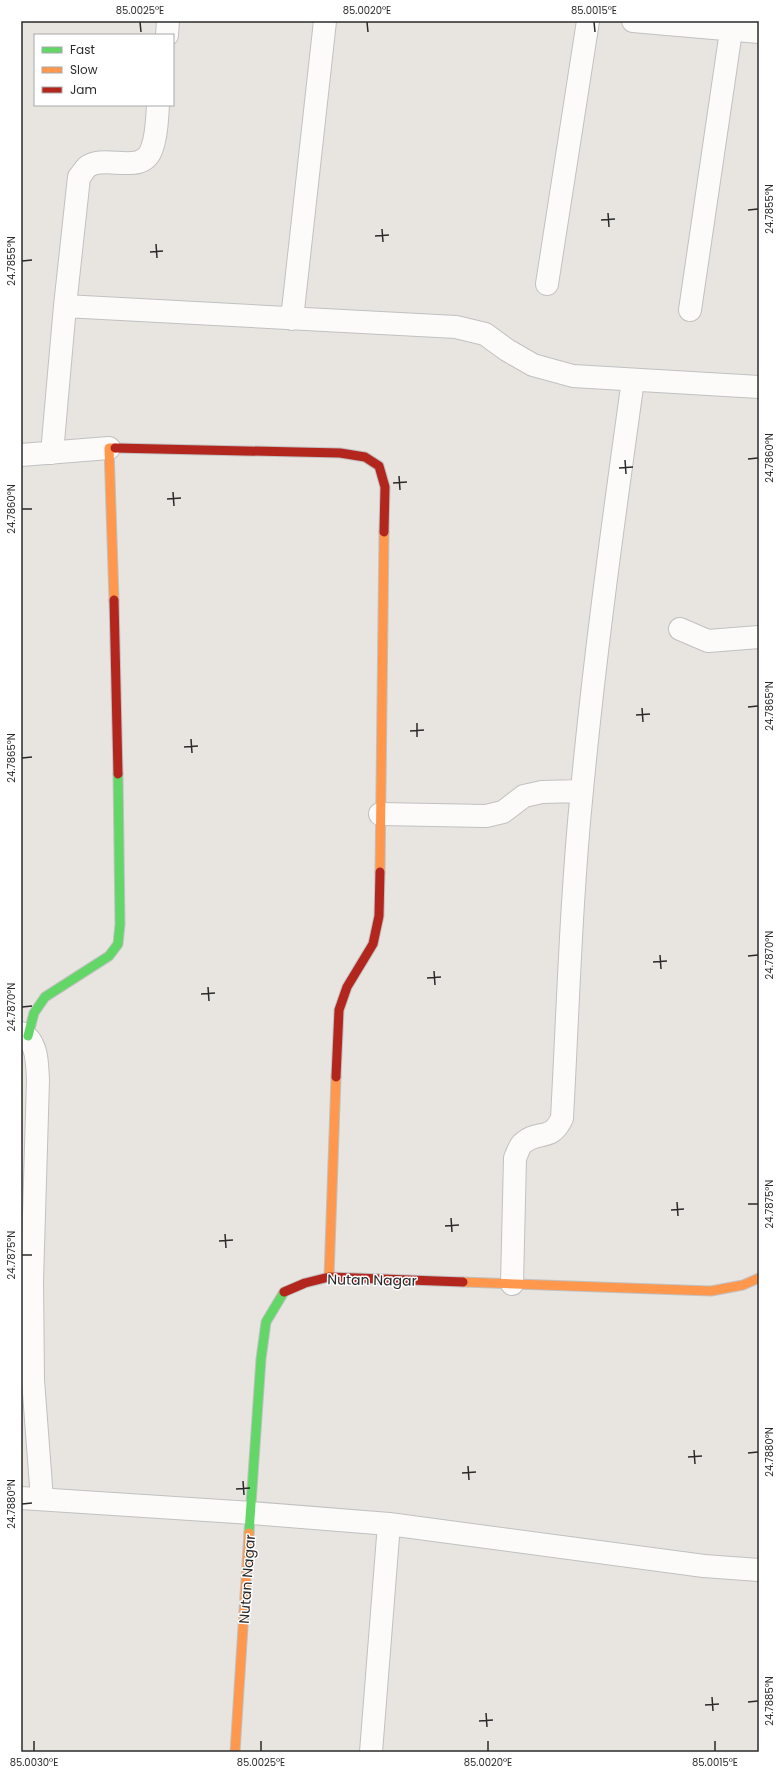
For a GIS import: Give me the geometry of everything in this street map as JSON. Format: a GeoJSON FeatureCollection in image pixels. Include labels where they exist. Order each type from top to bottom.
{"type":"FeatureCollection","features":[{"type":"Feature","properties":{"kind":"street"},"geometry":{"type":"LineString","coordinates":[[167,34],[168,21]]}},
{"type":"Feature","properties":{"kind":"street"},"geometry":{"type":"LineString","coordinates":[[292,319],[324,21]]}},
{"type":"Feature","properties":{"kind":"street"},"geometry":{"type":"LineString","coordinates":[[547,284],[588,21]]}},
{"type":"Feature","properties":{"kind":"street"},"geometry":{"type":"LineString","coordinates":[[633,21],[705,24],[731,31],[759,32]]}},
{"type":"Feature","properties":{"kind":"street"},"geometry":{"type":"LineString","coordinates":[[690,310],[731,31]]}},
{"type":"Feature","properties":{"kind":"street"},"geometry":{"type":"LineString","coordinates":[[52,452],[65,306],[79,177],[88,167],[102,163],[135,163],[145,159],[152,150],[158,106]]}},
{"type":"Feature","properties":{"kind":"street"},"geometry":{"type":"LineString","coordinates":[[65,306],[456,327],[485,334],[507,350],[533,365],[573,376],[759,387]]}},
{"type":"Feature","properties":{"kind":"street"},"geometry":{"type":"LineString","coordinates":[[512,1284],[516,1158],[521,1145],[530,1138],[549,1134],[557,1128],[562,1118],[577,849],[582,791],[602,602],[633,380]]}},
{"type":"Feature","properties":{"kind":"street"},"geometry":{"type":"LineString","coordinates":[[109,448],[117,719],[120,924],[118,944],[109,956],[45,997],[34,1013],[24,1034],[36,1054],[38,1080],[32,1281],[33,1380],[31,1499],[252,1513],[389,1524],[704,1566],[759,1570]]}},
{"type":"Feature","properties":{"kind":"street"},"geometry":{"type":"LineString","coordinates":[[21,455],[109,448],[340,453],[365,457],[380,466],[385,487],[377,923],[373,944],[347,987],[339,1010],[329,1277]]}},
{"type":"Feature","properties":{"kind":"street"},"geometry":{"type":"LineString","coordinates":[[680,629],[708,641],[759,637]]}},
{"type":"Feature","properties":{"kind":"street"},"geometry":{"type":"LineString","coordinates":[[380,814],[486,816],[503,812],[524,796],[542,792],[582,791]]}},
{"type":"Feature","properties":{"kind":"street","name":"Nutan Nagar"},"geometry":{"type":"LineString","coordinates":[[235,1752],[261,1359],[266,1322],[282,1293],[305,1283],[329,1277],[711,1291],[743,1285],[759,1278]]}},
{"type":"Feature","properties":{"kind":"street"},"geometry":{"type":"LineString","coordinates":[[371,1752],[389,1524]]}},
{"type":"Feature","properties":{"kind":"traffic: fast"},"geometry":{"type":"LineString","coordinates":[[28,1036],[34,1013],[45,997],[109,956],[118,944],[120,924],[118,774]]}},
{"type":"Feature","properties":{"kind":"traffic: fast"},"geometry":{"type":"LineString","coordinates":[[249,1533],[261,1359],[266,1322],[284,1292]]}},
{"type":"Feature","properties":{"kind":"traffic: slow"},"geometry":{"type":"LineString","coordinates":[[114,600],[109,448],[115,448]]}},
{"type":"Feature","properties":{"kind":"traffic: slow"},"geometry":{"type":"LineString","coordinates":[[380,872],[384,532]]}},
{"type":"Feature","properties":{"kind":"traffic: slow"},"geometry":{"type":"LineString","coordinates":[[329,1277],[336,1077]]}},
{"type":"Feature","properties":{"kind":"traffic: slow"},"geometry":{"type":"LineString","coordinates":[[463,1282],[711,1291],[743,1285],[759,1278]]}},
{"type":"Feature","properties":{"kind":"traffic: slow"},"geometry":{"type":"LineString","coordinates":[[235,1752],[249,1533]]}},
{"type":"Feature","properties":{"kind":"traffic: jam"},"geometry":{"type":"LineString","coordinates":[[115,448],[340,453],[365,457],[379,466],[385,487],[384,532]]}},
{"type":"Feature","properties":{"kind":"traffic: jam"},"geometry":{"type":"LineString","coordinates":[[114,600],[118,774]]}},
{"type":"Feature","properties":{"kind":"traffic: jam"},"geometry":{"type":"LineString","coordinates":[[336,1077],[339,1010],[347,987],[373,944],[379,916],[380,872]]}},
{"type":"Feature","properties":{"kind":"traffic: jam"},"geometry":{"type":"LineString","coordinates":[[284,1292],[305,1283],[329,1277],[463,1282]]}}]}
